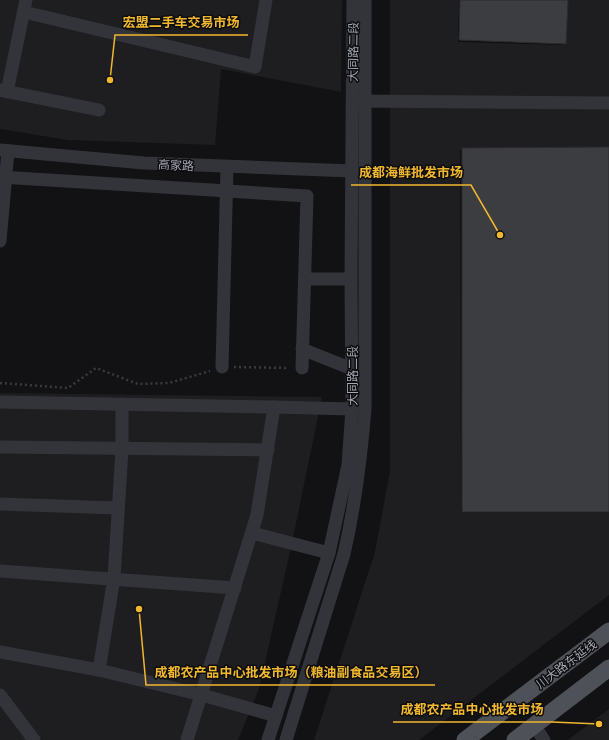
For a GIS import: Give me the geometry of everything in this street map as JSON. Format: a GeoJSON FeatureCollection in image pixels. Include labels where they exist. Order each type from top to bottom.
{"type":"FeatureCollection","features":[{"type":"Feature","properties":{"kind":"main road","name":"川大路东延线"},"geometry":{"type":"LineString","coordinates":[[464,740],[609,631]]}},
{"type":"Feature","properties":{"kind":"main road"},"geometry":{"type":"LineString","coordinates":[[515,740],[609,668]]}},
{"type":"Feature","properties":{"kind":"street"},"geometry":{"type":"LineString","coordinates":[[99,110],[4,91],[25,6],[255,67],[266,0]]}},
{"type":"Feature","properties":{"kind":"street","name":"大同路二段"},"geometry":{"type":"LineString","coordinates":[[286,740],[344,554],[351,525],[360,461],[365,409],[358,101],[353,0]]}},
{"type":"Feature","properties":{"kind":"street","name":"大同路二段"},"geometry":{"type":"LineString","coordinates":[[268,740],[329,553],[348,465],[352,409],[352,171],[365,0]]}},
{"type":"Feature","properties":{"kind":"street"},"geometry":{"type":"LineString","coordinates":[[358,101],[609,103]]}},
{"type":"Feature","properties":{"kind":"street"},"geometry":{"type":"LineString","coordinates":[[0,242],[4,151]]}},
{"type":"Feature","properties":{"kind":"street","name":"高家路"},"geometry":{"type":"LineString","coordinates":[[4,151],[144,163],[352,171]]}},
{"type":"Feature","properties":{"kind":"street"},"geometry":{"type":"LineString","coordinates":[[222,367],[227,167]]}},
{"type":"Feature","properties":{"kind":"street"},"geometry":{"type":"LineString","coordinates":[[3,178],[307,196],[302,368]]}},
{"type":"Feature","properties":{"kind":"street"},"geometry":{"type":"LineString","coordinates":[[305,279],[351,279]]}},
{"type":"Feature","properties":{"kind":"street"},"geometry":{"type":"LineString","coordinates":[[302,349],[352,369]]}},
{"type":"Feature","properties":{"kind":"street"},"geometry":{"type":"LineString","coordinates":[[0,402],[352,409]]}},
{"type":"Feature","properties":{"kind":"street"},"geometry":{"type":"LineString","coordinates":[[99,670],[114,578],[122,449],[122,404]]}},
{"type":"Feature","properties":{"kind":"street"},"geometry":{"type":"LineString","coordinates":[[187,740],[257,515],[274,407]]}},
{"type":"Feature","properties":{"kind":"street"},"geometry":{"type":"LineString","coordinates":[[0,447],[268,450]]}},
{"type":"Feature","properties":{"kind":"street"},"geometry":{"type":"LineString","coordinates":[[0,504],[118,508]]}},
{"type":"Feature","properties":{"kind":"street"},"geometry":{"type":"LineString","coordinates":[[252,534],[329,553]]}},
{"type":"Feature","properties":{"kind":"street"},"geometry":{"type":"LineString","coordinates":[[0,571],[114,578],[235,588]]}},
{"type":"Feature","properties":{"kind":"street"},"geometry":{"type":"LineString","coordinates":[[0,652],[99,670],[202,695],[276,716]]}},
{"type":"Feature","properties":{"kind":"street"},"geometry":{"type":"LineString","coordinates":[[0,695],[34,740]]}},
{"type":"Feature","properties":{"kind":"street"},"geometry":{"type":"LineString","coordinates":[[534,725],[544,740]]}},
{"type":"Feature","properties":{"kind":"path"},"geometry":{"type":"LineString","coordinates":[[0,383],[68,388],[96,368],[138,384],[169,383],[222,367],[302,368]]}},
{"type":"Feature","properties":{"kind":"shaded area"},"geometry":{"type":"Polygon","coordinates":[[[0,0],[342,0],[341,92],[221,69],[215,145],[68,140],[0,129],[0,0]]]}},
{"type":"Feature","properties":{"kind":"shaded area"},"geometry":{"type":"Polygon","coordinates":[[[390,0],[609,0],[609,595],[419,740],[314,740],[375,552],[390,471],[390,0]]]}},
{"type":"Feature","properties":{"kind":"shaded area"},"geometry":{"type":"Polygon","coordinates":[[[0,393],[322,397],[292,543],[259,689],[238,740],[0,740],[0,393]]]}},
{"type":"Feature","properties":{"kind":"shaded area"},"geometry":{"type":"Polygon","coordinates":[[[609,709],[609,740],[568,740],[609,709]]]}},
{"type":"Feature","properties":{"kind":"building"},"geometry":{"type":"Polygon","coordinates":[[[460,0],[568,0],[566,44],[459,40],[460,0]]]}},
{"type":"Feature","properties":{"kind":"building"},"geometry":{"type":"Polygon","coordinates":[[[609,147],[609,512],[462,512],[462,148],[609,147]]]}},
{"type":"Feature","properties":{"kind":"place","name":"宏盟二手车交易市场"},"geometry":{"type":"Point","coordinates":[110,80]}},
{"type":"Feature","properties":{"kind":"place","name":"成都海鲜批发市场"},"geometry":{"type":"Point","coordinates":[500,235]}},
{"type":"Feature","properties":{"kind":"place","name":"成都农产品中心批发市场（粮油副食品交易区）"},"geometry":{"type":"Point","coordinates":[139,609]}},
{"type":"Feature","properties":{"kind":"place","name":"成都农产品中心批发市场"},"geometry":{"type":"Point","coordinates":[599,724]}}]}
